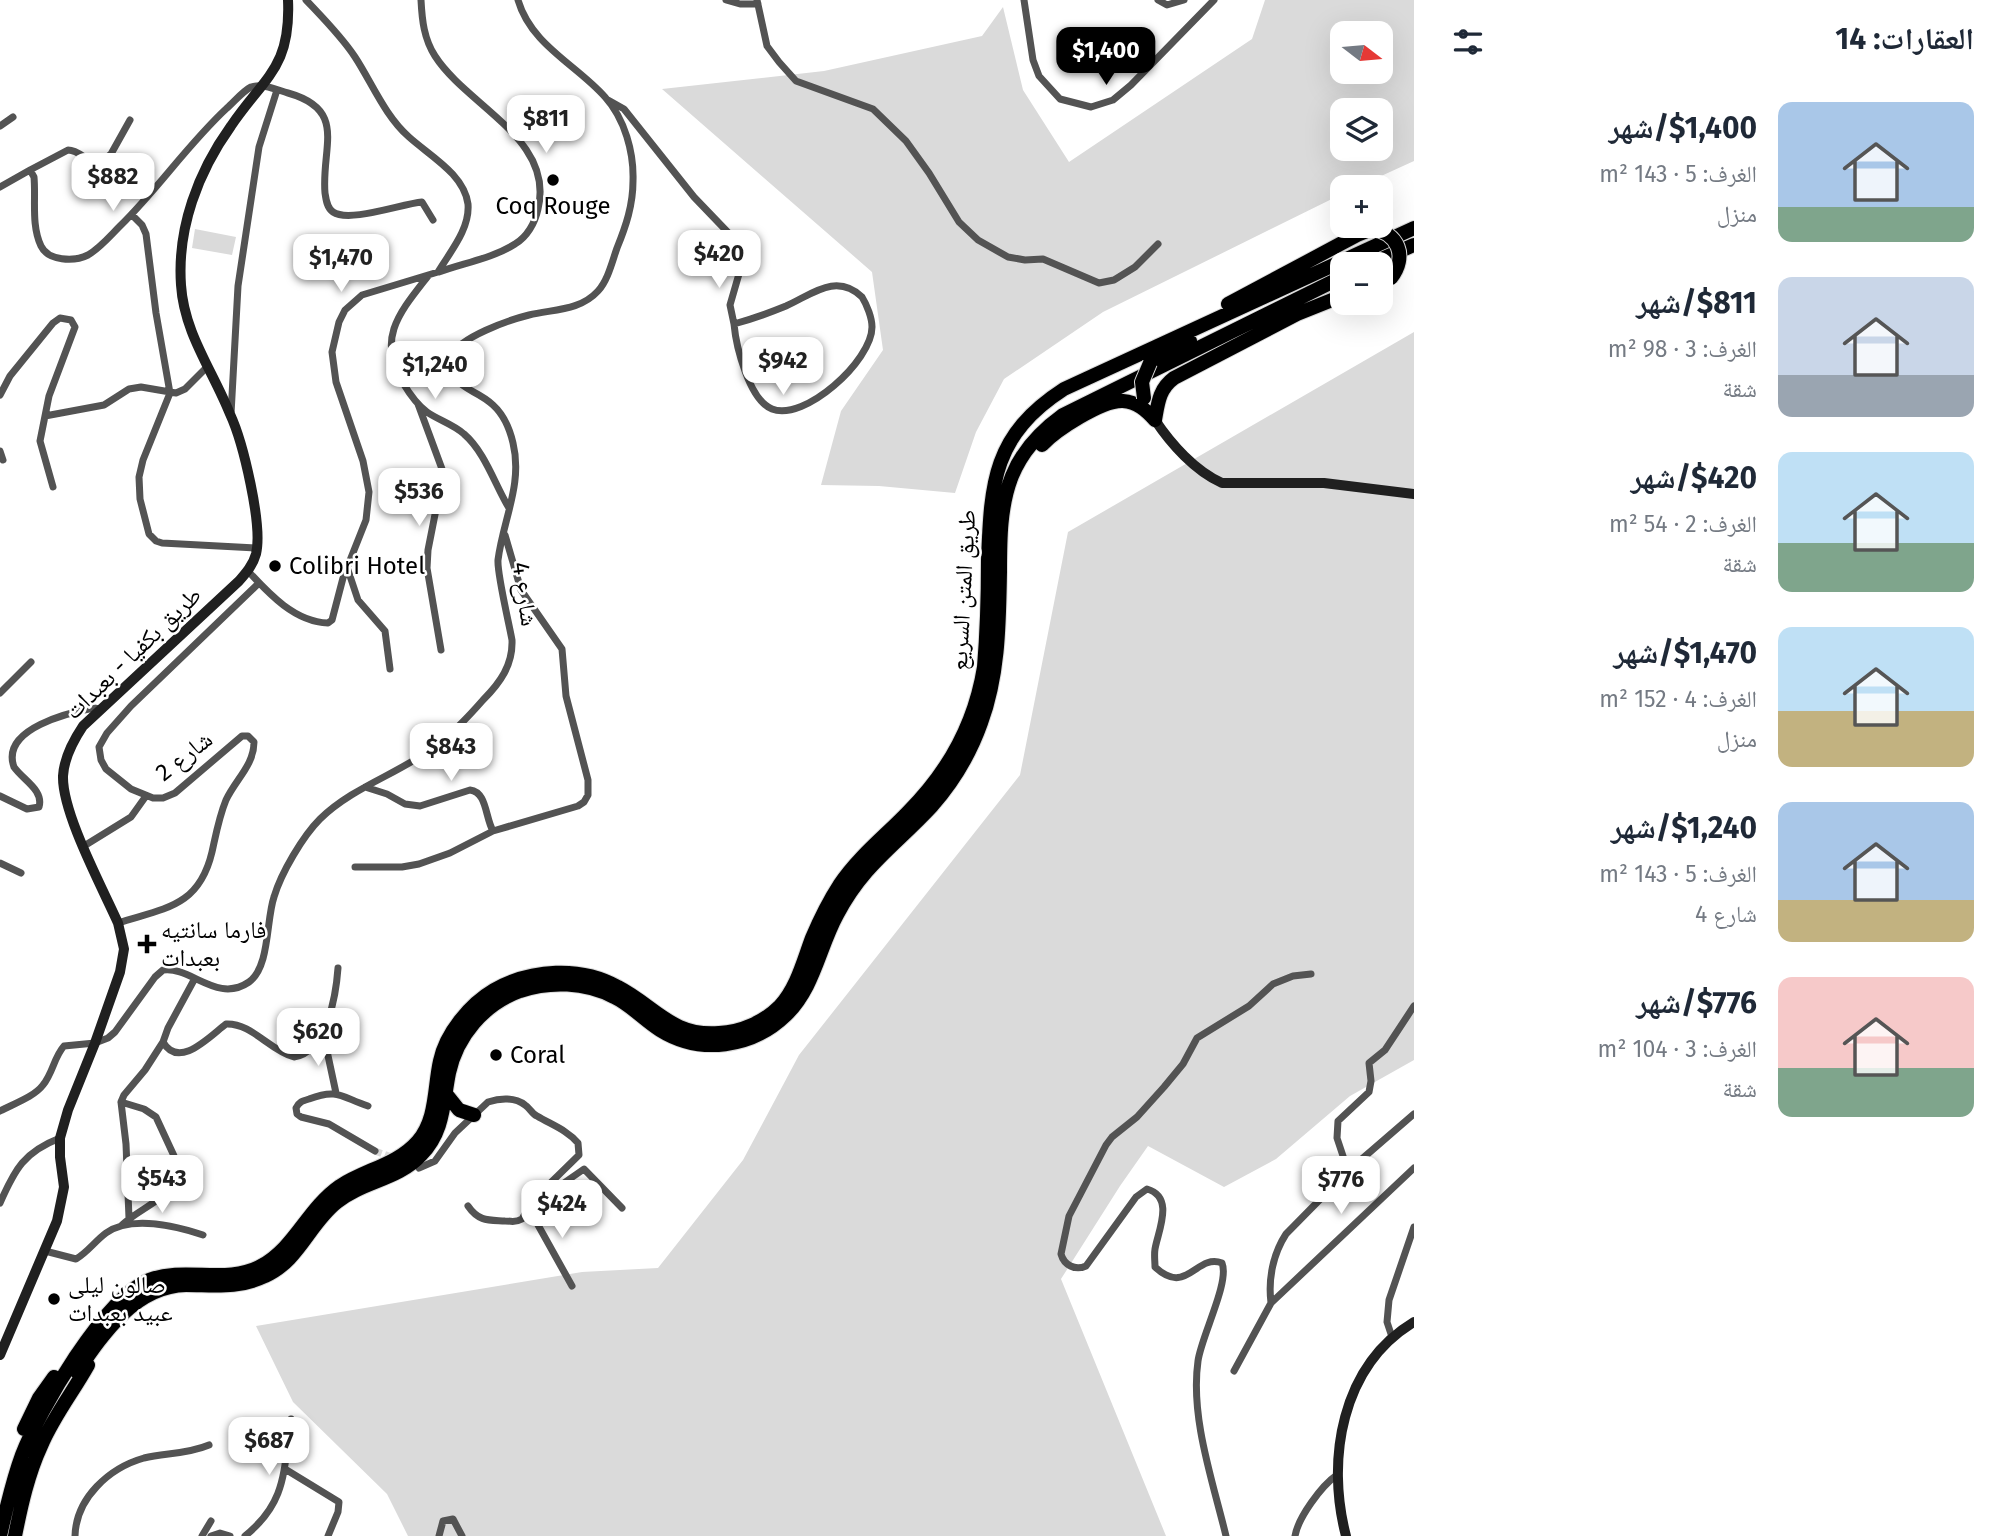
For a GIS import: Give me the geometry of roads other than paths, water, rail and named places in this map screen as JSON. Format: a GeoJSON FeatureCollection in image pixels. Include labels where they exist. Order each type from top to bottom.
{"type":"FeatureCollection","features":[{"type":"Feature","properties":{"kind":"highway","name":"طريق المتن السريع"},"geometry":{"type":"LineString","coordinates":[[94,1339],[123,1296],[149,1280],[187,1273],[236,1275],[258,1268],[285,1248],[325,1197],[355,1176],[399,1158],[425,1131],[446,1044],[466,1014],[494,990],[533,975],[566,972],[582,974],[618,987],[672,1025],[703,1034],[729,1032],[752,1025],[778,1008],[795,984],[824,910],[840,885],[867,850],[925,794],[948,764],[966,729],[984,667],[992,492],[1010,440],[1034,411],[1064,389],[1414,228]]}},
{"type":"Feature","properties":{"kind":"highway"},"geometry":{"type":"LineString","coordinates":[[1204,323],[1236,299],[1372,229],[1389,234],[1400,251],[1398,267],[1393,272]]}},
{"type":"Feature","properties":{"kind":"highway"},"geometry":{"type":"LineString","coordinates":[[1393,254],[1414,245]]}},
{"type":"Feature","properties":{"kind":"highway"},"geometry":{"type":"LineString","coordinates":[[1148,409],[1142,382],[1150,363],[1159,355],[1283,297],[1295,290],[1304,279]]}},
{"type":"Feature","properties":{"kind":"highway","name":"طريق المتن السريع"},"geometry":{"type":"LineString","coordinates":[[94,1339],[127,1309],[155,1291],[182,1285],[240,1285],[269,1275],[294,1255],[335,1203],[367,1185],[406,1169],[425,1152],[439,1128],[453,1059],[472,1024],[500,1001],[527,989],[548,984],[568,984],[603,992],[625,1003],[670,1036],[707,1045],[743,1041],[769,1029],[791,1010],[807,988],[827,933],[851,890],[880,855],[938,799],[966,758],[976,737],[990,696],[996,663],[1000,539],[1009,484],[1034,440],[1063,415],[1330,283]]}},
{"type":"Feature","properties":{"kind":"highway"},"geometry":{"type":"LineString","coordinates":[[1297,314],[1304,303],[1330,288]]}},
{"type":"Feature","properties":{"kind":"highway"},"geometry":{"type":"LineString","coordinates":[[1148,409],[1167,383],[1297,314],[1330,301]]}},
{"type":"Feature","properties":{"kind":"highway"},"geometry":{"type":"LineString","coordinates":[[1009,484],[1047,439],[1085,415],[1118,401],[1130,402],[1148,409]]}},
{"type":"Feature","properties":{"kind":"highway"},"geometry":{"type":"LineString","coordinates":[[447,1095],[459,1110],[474,1115]]}},
{"type":"Feature","properties":{"kind":"highway"},"geometry":{"type":"LineString","coordinates":[[0,1496],[13,1453],[39,1398],[70,1355],[94,1339]]}},
{"type":"Feature","properties":{"kind":"highway"},"geometry":{"type":"LineString","coordinates":[[0,1536],[12,1482],[23,1451],[37,1423],[94,1339]]}},
{"type":"Feature","properties":{"kind":"highway"},"geometry":{"type":"LineString","coordinates":[[6,1536],[24,1469],[43,1425],[94,1339]]}},
{"type":"Feature","properties":{"kind":"highway"},"geometry":{"type":"LineString","coordinates":[[15,1536],[23,1497],[41,1445],[94,1339]]}},
{"type":"Feature","properties":{"kind":"main road","name":"طريق بكفيا - بعبدات"},"geometry":{"type":"LineString","coordinates":[[0,1355],[57,1221],[64,1197],[60,1138],[68,1110],[115,990],[123,961],[122,936],[118,923],[66,801],[64,767],[76,736],[83,726],[239,581],[248,570],[256,548],[254,504],[231,415],[206,368],[186,314],[181,289],[181,249],[196,190],[209,160],[232,123],[263,86],[282,57],[288,33],[288,0]]}},
{"type":"Feature","properties":{"kind":"main road"},"geometry":{"type":"LineString","coordinates":[[1148,409],[1174,447],[1222,484],[1324,483],[1414,494]]}},
{"type":"Feature","properties":{"kind":"main road"},"geometry":{"type":"LineString","coordinates":[[1346,1536],[1336,1475],[1342,1430],[1351,1397],[1364,1373],[1392,1338],[1414,1322]]}},
{"type":"Feature","properties":{"kind":"street"},"geometry":{"type":"LineString","coordinates":[[306,0],[354,54],[406,135],[436,160],[464,189],[468,204],[465,223],[438,272]]}},
{"type":"Feature","properties":{"kind":"street"},"geometry":{"type":"LineString","coordinates":[[248,570],[295,614],[310,621],[328,623],[333,617],[366,520],[369,492],[363,461],[336,382],[332,352],[334,337],[345,310],[362,295],[428,276],[517,243],[527,233],[536,217],[541,184],[538,171],[520,143],[449,74],[435,55],[426,38],[421,0]]}},
{"type":"Feature","properties":{"kind":"street","name":"شارع 4"},"geometry":{"type":"LineString","coordinates":[[95,1044],[115,1032],[159,972],[174,970],[194,980],[225,988],[242,986],[253,979],[263,956],[274,898],[285,873],[312,829],[321,819],[365,787],[436,746],[486,698],[505,673],[513,651],[498,563],[517,470],[509,431],[494,406],[455,380],[451,370],[451,356],[457,347],[476,335],[528,315],[586,302],[601,288],[629,215],[634,189],[633,163],[627,138],[608,99],[537,35],[518,0]]}},
{"type":"Feature","properties":{"kind":"street"},"geometry":{"type":"LineString","coordinates":[[726,0],[740,4],[758,2],[768,46],[796,81],[873,109],[906,141],[959,222],[978,240],[1008,257],[1043,259],[1099,284],[1114,280],[1135,267],[1158,244]]}},
{"type":"Feature","properties":{"kind":"street"},"geometry":{"type":"LineString","coordinates":[[1024,0],[1033,60],[1039,76],[1060,99],[1091,107],[1113,100],[1131,85],[1214,0]]}},
{"type":"Feature","properties":{"kind":"street"},"geometry":{"type":"LineString","coordinates":[[1158,0],[1167,5],[1184,0]]}},
{"type":"Feature","properties":{"kind":"street"},"geometry":{"type":"LineString","coordinates":[[30,170],[35,184],[38,239],[42,249],[48,254],[68,259],[90,254],[132,215],[219,116],[249,88],[263,86],[307,100],[323,112],[328,131],[325,192],[332,211],[350,216],[422,202],[433,220]]}},
{"type":"Feature","properties":{"kind":"street"},"geometry":{"type":"LineString","coordinates":[[231,415],[238,286],[259,148],[277,90]]}},
{"type":"Feature","properties":{"kind":"street"},"geometry":{"type":"LineString","coordinates":[[608,99],[624,108],[694,198],[741,246],[743,260],[731,298],[735,340],[757,397],[768,407],[782,412],[803,404],[837,384],[863,354],[872,328],[865,303],[858,293],[829,286],[814,289],[770,312],[734,324]]}},
{"type":"Feature","properties":{"kind":"street"},"geometry":{"type":"LineString","coordinates":[[0,126],[13,117]]}},
{"type":"Feature","properties":{"kind":"street"},"geometry":{"type":"LineString","coordinates":[[0,187],[68,150],[74,150],[88,161],[99,164],[111,154],[131,120]]}},
{"type":"Feature","properties":{"kind":"street"},"geometry":{"type":"LineString","coordinates":[[132,215],[142,225],[146,234],[154,302],[170,393],[139,477],[140,499],[149,534],[162,543],[256,548]]}},
{"type":"Feature","properties":{"kind":"street"},"geometry":{"type":"LineString","coordinates":[[428,276],[404,307],[390,346],[396,371],[417,404],[442,469],[442,484],[428,550],[427,568],[441,650]]}},
{"type":"Feature","properties":{"kind":"street"},"geometry":{"type":"LineString","coordinates":[[0,395],[10,376],[53,323],[60,318],[71,320],[75,327],[49,396],[40,441],[53,486]]}},
{"type":"Feature","properties":{"kind":"street"},"geometry":{"type":"LineString","coordinates":[[46,415],[104,405],[129,389],[141,387],[176,393],[185,389],[206,368]]}},
{"type":"Feature","properties":{"kind":"street"},"geometry":{"type":"LineString","coordinates":[[417,404],[464,433],[509,508]]}},
{"type":"Feature","properties":{"kind":"street"},"geometry":{"type":"LineString","coordinates":[[0,451],[3,460]]}},
{"type":"Feature","properties":{"kind":"street"},"geometry":{"type":"LineString","coordinates":[[355,867],[402,867],[419,864],[450,853],[493,831],[584,802],[589,790],[587,774],[566,696],[562,649],[521,590],[504,534]]}},
{"type":"Feature","properties":{"kind":"street"},"geometry":{"type":"LineString","coordinates":[[348,567],[358,600],[385,631],[390,669]]}},
{"type":"Feature","properties":{"kind":"street","name":"شارع 2"},"geometry":{"type":"LineString","coordinates":[[118,923],[178,903],[198,886],[208,866],[225,803],[249,765],[254,742],[248,736],[242,736],[172,794],[163,798],[146,796],[117,779],[106,769],[99,754],[102,739],[131,706],[259,583]]}},
{"type":"Feature","properties":{"kind":"street"},"geometry":{"type":"LineString","coordinates":[[0,693],[31,662]]}},
{"type":"Feature","properties":{"kind":"street"},"geometry":{"type":"LineString","coordinates":[[0,796],[27,809],[39,807],[41,801],[11,762],[10,750],[16,737],[55,715],[100,709]]}},
{"type":"Feature","properties":{"kind":"street"},"geometry":{"type":"LineString","coordinates":[[365,787],[387,794],[405,804],[420,806],[477,790],[493,831]]}},
{"type":"Feature","properties":{"kind":"street"},"geometry":{"type":"LineString","coordinates":[[84,846],[135,814],[146,796]]}},
{"type":"Feature","properties":{"kind":"street"},"geometry":{"type":"LineString","coordinates":[[0,863],[21,873]]}},
{"type":"Feature","properties":{"kind":"street"},"geometry":{"type":"LineString","coordinates":[[163,1042],[174,1052],[186,1053],[226,1024],[237,1024],[294,1057],[305,1053],[319,1037],[332,1009],[338,968]]}},
{"type":"Feature","properties":{"kind":"street"},"geometry":{"type":"LineString","coordinates":[[1226,1536],[1204,1446],[1196,1377],[1201,1344],[1224,1279],[1222,1263],[1213,1261],[1177,1279],[1165,1276],[1155,1266],[1154,1251],[1163,1208],[1155,1192],[1147,1189],[1136,1196],[1086,1266],[1078,1269],[1065,1262],[1061,1254],[1062,1247],[1069,1216],[1106,1145],[1137,1117],[1164,1087],[1183,1064],[1197,1038],[1249,1006],[1273,984],[1293,976],[1311,974]]}},
{"type":"Feature","properties":{"kind":"street"},"geometry":{"type":"LineString","coordinates":[[130,1218],[121,1102],[163,1042],[194,980]]}},
{"type":"Feature","properties":{"kind":"street"},"geometry":{"type":"LineString","coordinates":[[1348,1171],[1337,1138],[1338,1121],[1369,1092],[1369,1063],[1392,1040],[1414,1006]]}},
{"type":"Feature","properties":{"kind":"street"},"geometry":{"type":"LineString","coordinates":[[319,1037],[327,1051],[336,1093]]}},
{"type":"Feature","properties":{"kind":"street"},"geometry":{"type":"LineString","coordinates":[[0,1111],[38,1091],[64,1046],[95,1044]]}},
{"type":"Feature","properties":{"kind":"street"},"geometry":{"type":"LineString","coordinates":[[368,1106],[336,1093],[326,1092],[301,1102],[296,1108],[297,1114],[308,1120],[329,1125],[375,1151]]}},
{"type":"Feature","properties":{"kind":"street"},"geometry":{"type":"LineString","coordinates":[[419,1168],[435,1161],[455,1133],[488,1102],[500,1099],[524,1104],[535,1115],[554,1124],[576,1140],[579,1155],[536,1197],[522,1219],[513,1222],[483,1220],[468,1206]]}},
{"type":"Feature","properties":{"kind":"street"},"geometry":{"type":"LineString","coordinates":[[45,1251],[76,1259],[104,1234],[154,1203],[179,1179],[181,1171],[156,1117],[144,1109],[121,1102]]}},
{"type":"Feature","properties":{"kind":"street"},"geometry":{"type":"LineString","coordinates":[[1271,1303],[1269,1288],[1279,1244],[1292,1227],[1348,1171],[1414,1114]]}},
{"type":"Feature","properties":{"kind":"street"},"geometry":{"type":"LineString","coordinates":[[0,1203],[10,1181],[27,1156],[60,1138]]}},
{"type":"Feature","properties":{"kind":"street"},"geometry":{"type":"LineString","coordinates":[[548,1185],[561,1185],[583,1168],[622,1208]]}},
{"type":"Feature","properties":{"kind":"street"},"geometry":{"type":"LineString","coordinates":[[1234,1371],[1271,1303],[1414,1168]]}},
{"type":"Feature","properties":{"kind":"street"},"geometry":{"type":"LineString","coordinates":[[536,1197],[534,1215],[538,1225],[572,1286]]}},
{"type":"Feature","properties":{"kind":"street"},"geometry":{"type":"LineString","coordinates":[[122,1225],[169,1224],[203,1234]]}},
{"type":"Feature","properties":{"kind":"street"},"geometry":{"type":"LineString","coordinates":[[1392,1338],[1387,1322],[1390,1300],[1414,1227]]}},
{"type":"Feature","properties":{"kind":"street"},"geometry":{"type":"LineString","coordinates":[[245,1536],[270,1512],[285,1469],[291,1419]]}},
{"type":"Feature","properties":{"kind":"street"},"geometry":{"type":"LineString","coordinates":[[75,1536],[78,1516],[84,1502],[103,1480],[144,1458],[193,1451],[209,1445]]}},
{"type":"Feature","properties":{"kind":"street"},"geometry":{"type":"LineString","coordinates":[[285,1469],[339,1503],[338,1513],[328,1536]]}},
{"type":"Feature","properties":{"kind":"street"},"geometry":{"type":"LineString","coordinates":[[1294,1536],[1300,1518],[1336,1475]]}},
{"type":"Feature","properties":{"kind":"street"},"geometry":{"type":"LineString","coordinates":[[439,1536],[443,1521],[453,1519],[462,1536]]}},
{"type":"Feature","properties":{"kind":"street"},"geometry":{"type":"LineString","coordinates":[[202,1536],[211,1521]]}},
{"type":"Feature","properties":{"kind":"street"},"geometry":{"type":"LineString","coordinates":[[211,1536],[220,1533],[230,1536]]}},
{"type":"Feature","properties":{"kind":"tunnel"},"geometry":{"type":"LineString","coordinates":[[375,1151],[394,1158]]}},
{"type":"Feature","properties":{"kind":"place","name":"Coq Rouge"},"geometry":{"type":"Point","coordinates":[553,180]}},
{"type":"Feature","properties":{"kind":"place","name":"Colibri Hotel"},"geometry":{"type":"Point","coordinates":[275,566]}},
{"type":"Feature","properties":{"kind":"place","name":"فارما سانتيه بعبدات"},"geometry":{"type":"Point","coordinates":[147,944]}},
{"type":"Feature","properties":{"kind":"place","name":"Coral"},"geometry":{"type":"Point","coordinates":[496,1055]}},
{"type":"Feature","properties":{"kind":"place","name":"صالون ليلى عبيد بعبدات"},"geometry":{"type":"Point","coordinates":[54,1299]}}]}
